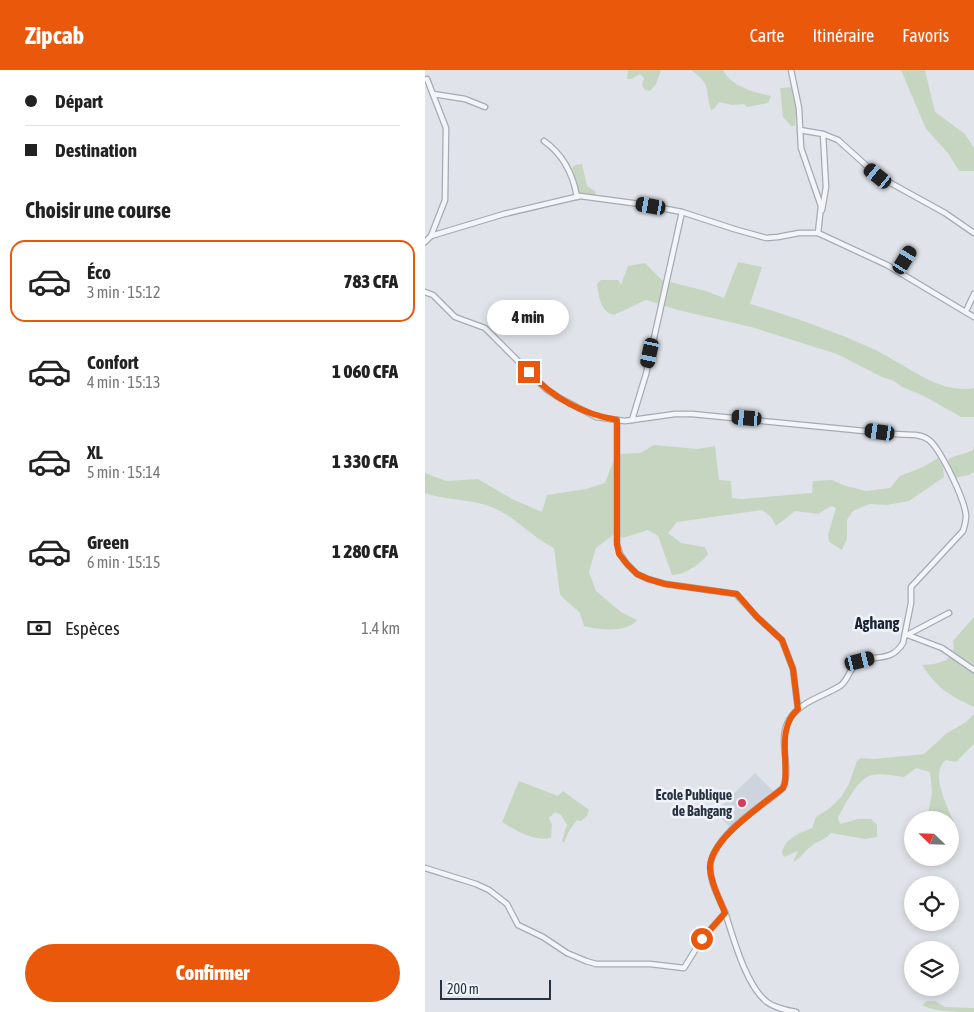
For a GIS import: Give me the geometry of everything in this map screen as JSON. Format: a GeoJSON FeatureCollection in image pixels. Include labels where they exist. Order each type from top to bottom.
{"type":"FeatureCollection","features":[{"type":"Feature","properties":{"kind":"street"},"geometry":{"type":"LineString","coordinates":[[791,70],[799,108],[801,148],[813,180],[821,211]]}},
{"type":"Feature","properties":{"kind":"street"},"geometry":{"type":"LineString","coordinates":[[425,242],[431,236],[445,200],[446,132],[445,122],[427,79]]}},
{"type":"Feature","properties":{"kind":"street"},"geometry":{"type":"LineString","coordinates":[[433,94],[465,99],[485,107]]}},
{"type":"Feature","properties":{"kind":"street"},"geometry":{"type":"LineString","coordinates":[[800,130],[823,134],[838,140],[878,176],[945,213],[974,233]]}},
{"type":"Feature","properties":{"kind":"street"},"geometry":{"type":"LineString","coordinates":[[818,233],[826,187],[823,134]]}},
{"type":"Feature","properties":{"kind":"street"},"geometry":{"type":"LineString","coordinates":[[544,140],[557,152],[569,170],[577,197]]}},
{"type":"Feature","properties":{"kind":"street"},"geometry":{"type":"LineString","coordinates":[[431,236],[504,214],[577,197],[640,204],[682,212],[766,238],[799,233],[818,233],[898,270],[974,317]]}},
{"type":"Feature","properties":{"kind":"street"},"geometry":{"type":"LineString","coordinates":[[632,420],[646,374],[682,212]]}},
{"type":"Feature","properties":{"kind":"street"},"geometry":{"type":"LineString","coordinates":[[898,270],[911,250]]}},
{"type":"Feature","properties":{"kind":"street"},"geometry":{"type":"LineString","coordinates":[[425,292],[433,295],[455,317],[485,328],[538,382],[558,398],[596,417],[632,420],[675,414],[725,416],[808,426],[918,435],[929,440],[939,452],[961,495],[966,522],[963,531],[911,587],[911,603],[906,635],[900,649],[883,658],[860,661],[854,666],[842,684],[798,709],[792,715],[785,729],[786,770],[783,788],[749,814],[727,835],[711,862],[712,878],[738,954],[763,998],[776,1007],[796,1012]]}},
{"type":"Feature","properties":{"kind":"street"},"geometry":{"type":"LineString","coordinates":[[966,311],[974,294]]}},
{"type":"Feature","properties":{"kind":"street"},"geometry":{"type":"LineString","coordinates":[[617,420],[617,544],[619,554],[637,574],[657,583],[737,594],[757,617],[782,640],[793,669],[798,709]]}},
{"type":"Feature","properties":{"kind":"street"},"geometry":{"type":"LineString","coordinates":[[906,635],[949,613]]}},
{"type":"Feature","properties":{"kind":"street"},"geometry":{"type":"LineString","coordinates":[[906,635],[942,648],[974,670]]}},
{"type":"Feature","properties":{"kind":"street"},"geometry":{"type":"LineString","coordinates":[[425,868],[489,890],[507,904],[518,925],[543,937],[567,953],[596,964],[650,964],[684,968],[702,939],[725,913]]}},
{"type":"Feature","properties":{"kind":"shaded area","name":"Ecole Publique de Bahgang"},"geometry":{"type":"Polygon","coordinates":[[[755,773],[774,792],[732,829],[715,812],[755,773]]]}},
{"type":"Feature","properties":{"kind":"green space"},"geometry":{"type":"Polygon","coordinates":[[[628,70],[661,70],[656,84],[650,91],[645,90],[642,85],[644,78],[640,74],[627,79],[628,70]]]}},
{"type":"Feature","properties":{"kind":"green space"},"geometry":{"type":"Polygon","coordinates":[[[691,70],[723,70],[738,85],[771,96],[768,103],[747,107],[744,104],[732,105],[719,102],[711,110],[705,84],[691,70]]]}},
{"type":"Feature","properties":{"kind":"green space"},"geometry":{"type":"Polygon","coordinates":[[[901,70],[925,70],[935,112],[965,134],[974,148],[974,171],[959,171],[948,153],[926,129],[901,70]]]}},
{"type":"Feature","properties":{"kind":"green space"},"geometry":{"type":"Polygon","coordinates":[[[794,87],[796,114],[795,126],[791,126],[783,117],[780,88],[794,87]]]}},
{"type":"Feature","properties":{"kind":"green space"},"geometry":{"type":"Polygon","coordinates":[[[582,164],[587,186],[595,191],[596,196],[579,193],[572,168],[575,165],[582,164]]]}},
{"type":"Feature","properties":{"kind":"green space"},"geometry":{"type":"Polygon","coordinates":[[[738,262],[762,267],[750,304],[780,313],[854,341],[881,353],[933,382],[960,389],[974,388],[974,417],[961,417],[924,396],[837,354],[751,327],[678,310],[646,300],[614,315],[603,307],[597,284],[601,280],[618,280],[621,285],[628,266],[645,263],[662,280],[706,291],[724,298],[738,262]]]}},
{"type":"Feature","properties":{"kind":"green space"},"geometry":{"type":"Polygon","coordinates":[[[654,445],[698,449],[715,446],[719,480],[731,481],[732,498],[742,499],[812,493],[813,481],[832,480],[866,491],[890,488],[900,476],[923,467],[938,458],[943,467],[944,477],[909,501],[887,505],[870,504],[853,511],[847,520],[847,539],[842,550],[829,542],[828,535],[836,508],[831,506],[818,514],[795,511],[776,526],[771,517],[762,510],[677,522],[668,533],[681,543],[705,547],[708,554],[701,562],[677,575],[672,575],[658,536],[648,530],[623,538],[613,535],[596,548],[589,572],[596,591],[621,612],[637,620],[633,624],[620,629],[597,629],[584,626],[580,613],[560,595],[554,548],[506,515],[489,506],[425,493],[425,473],[446,481],[478,479],[512,499],[542,512],[547,495],[586,489],[605,483],[616,454],[640,453],[654,445]]]}},
{"type":"Feature","properties":{"kind":"green space"},"geometry":{"type":"Polygon","coordinates":[[[974,446],[974,472],[955,478],[948,460],[973,450],[974,446]]]}},
{"type":"Feature","properties":{"kind":"green space"},"geometry":{"type":"Polygon","coordinates":[[[974,617],[974,707],[939,686],[922,665],[947,660],[954,648],[953,641],[974,617]]]}},
{"type":"Feature","properties":{"kind":"green space"},"geometry":{"type":"Polygon","coordinates":[[[974,714],[974,744],[956,762],[946,760],[941,767],[939,775],[943,795],[949,811],[929,811],[932,793],[930,772],[916,768],[904,777],[872,775],[862,781],[852,793],[838,818],[840,824],[858,819],[871,819],[877,825],[877,837],[865,839],[831,833],[793,862],[798,851],[784,857],[782,853],[786,843],[798,834],[812,828],[816,817],[830,808],[841,797],[849,784],[857,761],[861,758],[874,759],[924,754],[947,733],[966,722],[974,714]]]}},
{"type":"Feature","properties":{"kind":"green space"},"geometry":{"type":"Polygon","coordinates":[[[519,781],[558,796],[563,791],[589,810],[587,816],[581,821],[577,820],[569,831],[564,843],[562,841],[567,825],[561,815],[555,812],[549,818],[552,825],[551,838],[532,837],[502,822],[519,781]]]}},
{"type":"Feature","properties":{"kind":"green space"},"geometry":{"type":"Polygon","coordinates":[[[927,1001],[935,1001],[945,1007],[974,1008],[974,1012],[932,1009],[922,1005],[927,1001]]]}},
{"type":"Feature","properties":{"kind":"place","name":"Ecole Publique de Bahgang"},"geometry":{"type":"Point","coordinates":[742,803]}},
{"type":"Feature","properties":{"kind":"district","name":"Aghang"},"geometry":{"type":"Point","coordinates":[877,623]}},
{"type":"Feature","properties":{"kind":"route"},"geometry":{"type":"LineString","coordinates":[[529,372],[558,398],[596,417],[617,420],[617,544],[619,554],[627,564],[637,574],[657,583],[710,592],[731,592],[737,594],[746,606],[782,640],[787,649],[793,669],[798,709],[788,721],[785,729],[785,783],[783,788],[749,814],[727,835],[714,855],[710,870],[716,892],[725,913],[702,939]]}}]}
